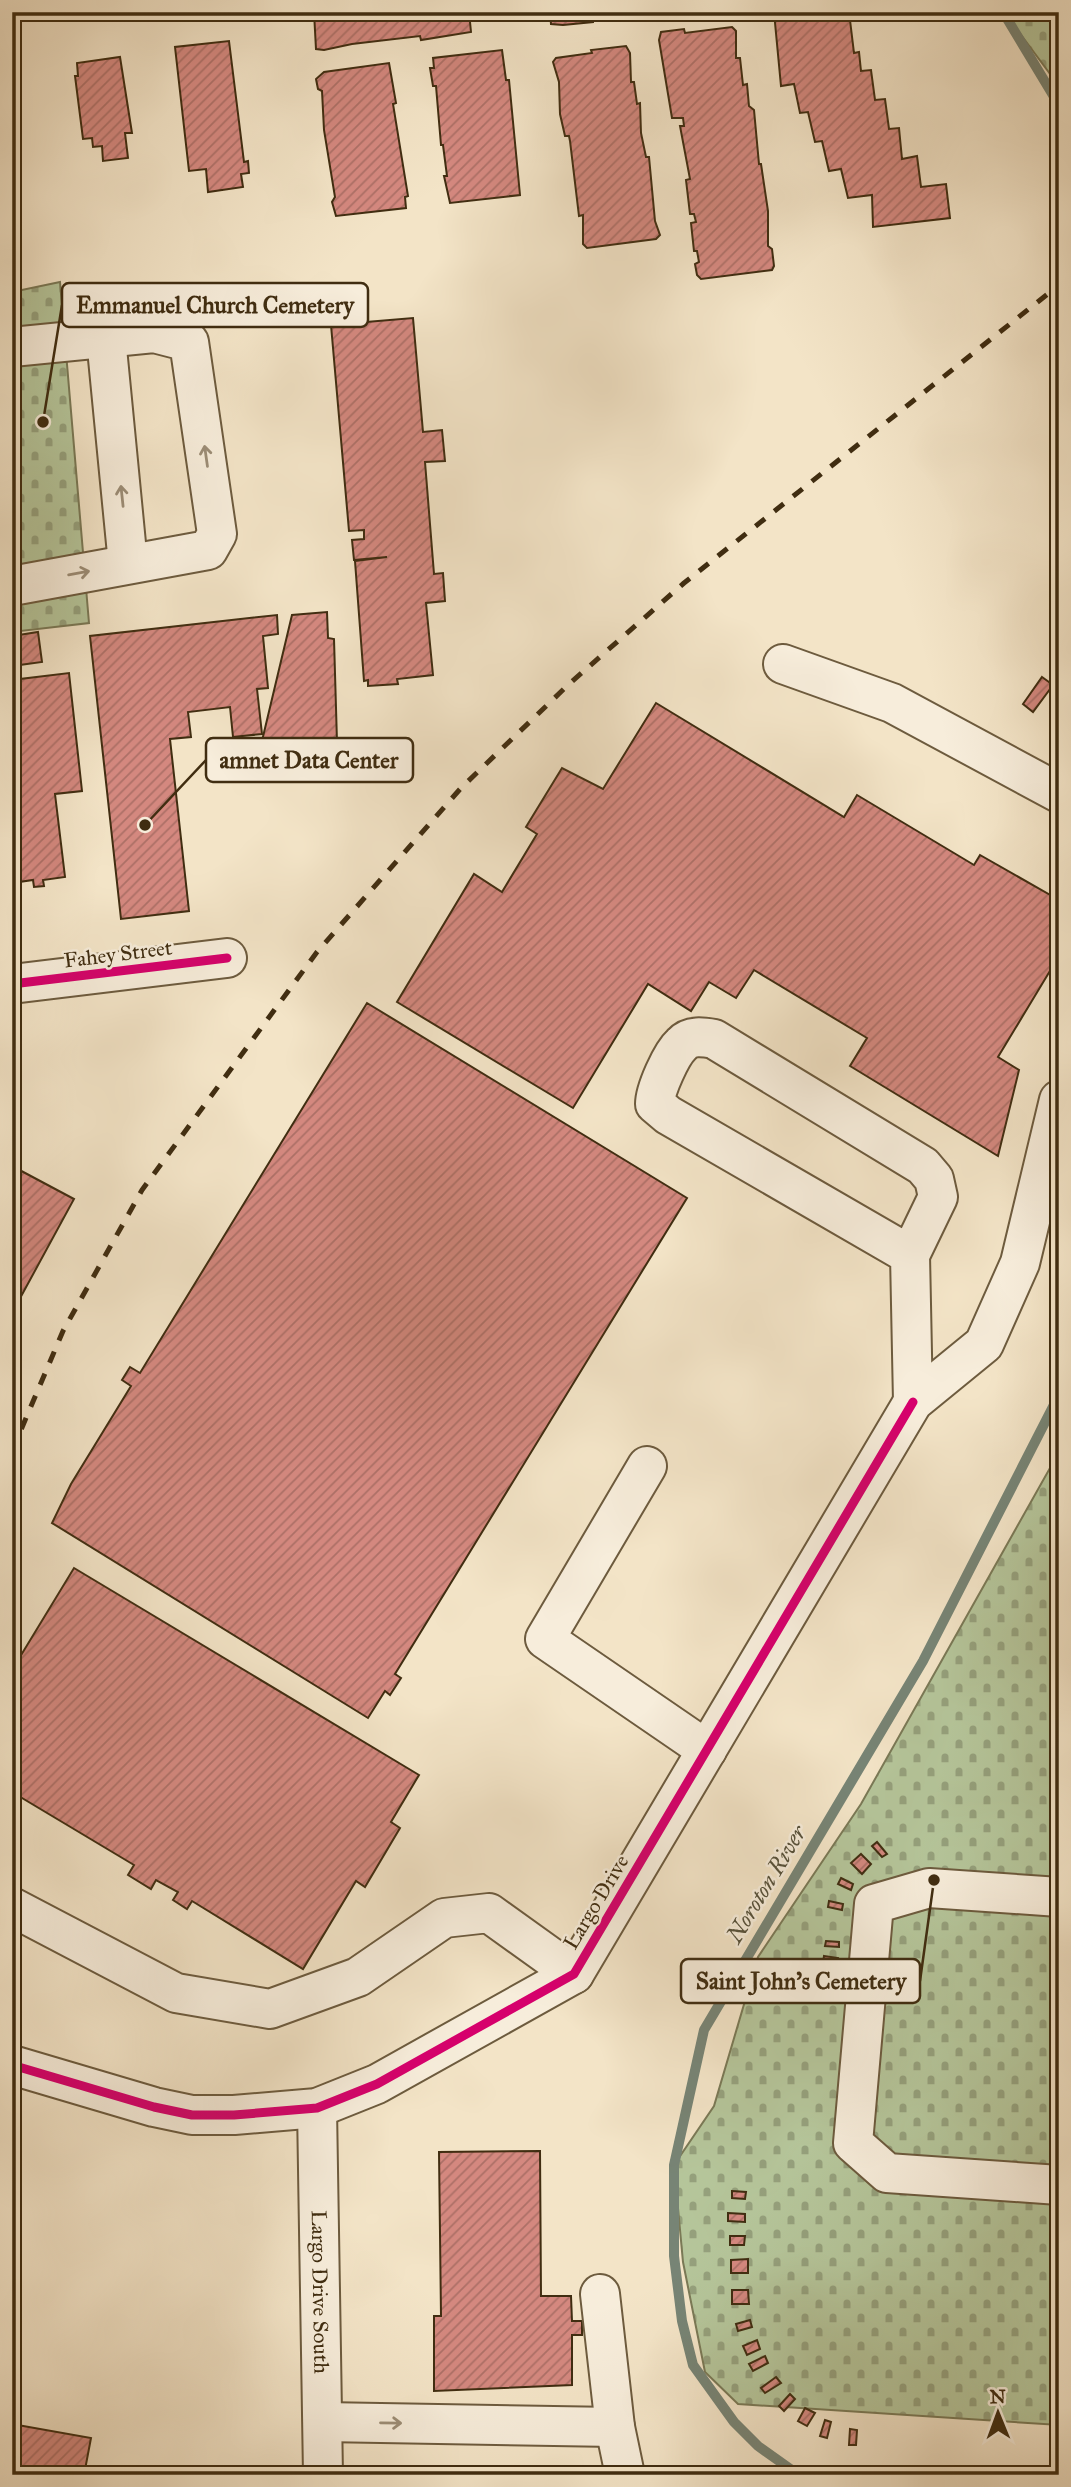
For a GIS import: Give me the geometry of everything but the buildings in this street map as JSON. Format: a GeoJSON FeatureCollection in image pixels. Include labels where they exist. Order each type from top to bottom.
{"type":"FeatureCollection","features":[{"type":"Feature","properties":{"kind":"street"},"geometry":{"type":"LineString","coordinates":[[12,347],[154,333],[189,342],[217,534],[208,550],[12,586]]}},
{"type":"Feature","properties":{"kind":"street"},"geometry":{"type":"LineString","coordinates":[[106,338],[128,564]]}},
{"type":"Feature","properties":{"kind":"street"},"geometry":{"type":"LineString","coordinates":[[783,664],[892,703],[1059,793]]}},
{"type":"Feature","properties":{"kind":"street","name":"Fahey Street"},"geometry":{"type":"LineString","coordinates":[[12,984],[227,958]]}},
{"type":"Feature","properties":{"kind":"street"},"geometry":{"type":"LineString","coordinates":[[911,1255],[668,1115],[655,1104],[654,1092],[682,1043],[698,1036],[713,1039],[923,1166],[934,1179],[938,1197],[911,1255],[913,1402]]}},
{"type":"Feature","properties":{"kind":"street"},"geometry":{"type":"LineString","coordinates":[[913,1402],[985,1344],[1020,1263],[1059,1100]]}},
{"type":"Feature","properties":{"kind":"street","name":"Largo Drive"},"geometry":{"type":"LineString","coordinates":[[12,2065],[153,2107],[192,2115],[234,2115],[317,2108],[377,2084],[574,1974],[913,1402]]}},
{"type":"Feature","properties":{"kind":"street"},"geometry":{"type":"LineString","coordinates":[[647,1466],[545,1639],[707,1750]]}},
{"type":"Feature","properties":{"kind":"street"},"geometry":{"type":"LineString","coordinates":[[1059,1897],[929,1888],[874,1904],[853,2143],[887,2173],[1059,2185]]}},
{"type":"Feature","properties":{"kind":"street"},"geometry":{"type":"LineString","coordinates":[[12,1907],[176,1993],[270,2009],[358,1977],[444,1918],[477,1914],[489,1913],[574,1974]]}},
{"type":"Feature","properties":{"kind":"street","name":"Largo Drive South"},"geometry":{"type":"LineString","coordinates":[[317,2108],[323,2475]]}},
{"type":"Feature","properties":{"kind":"street"},"geometry":{"type":"LineString","coordinates":[[600,2294],[615,2427],[625,2475]]}},
{"type":"Feature","properties":{"kind":"street"},"geometry":{"type":"LineString","coordinates":[[323,2422],[615,2427]]}},
{"type":"Feature","properties":{"kind":"green space"},"geometry":{"type":"Polygon","coordinates":[[[1004,12],[1059,12],[1059,86],[1004,12]]]}},
{"type":"Feature","properties":{"kind":"green space"},"geometry":{"type":"Polygon","coordinates":[[[60,282],[89,623],[12,632],[12,292],[60,282]]]}},
{"type":"Feature","properties":{"kind":"green space"},"geometry":{"type":"Polygon","coordinates":[[[1059,1452],[1059,2425],[738,2404],[705,2372],[683,2262],[674,2165],[714,2106],[758,1957],[861,1804],[1059,1452]]]}},
{"type":"Feature","properties":{"kind":"waterway","name":"Noroton River"},"geometry":{"type":"LineString","coordinates":[[1003,12],[1059,105]]}},
{"type":"Feature","properties":{"kind":"waterway","name":"Noroton River"},"geometry":{"type":"LineString","coordinates":[[803,2475],[796,2473],[758,2446],[734,2422],[693,2365],[682,2321],[674,2256],[674,2165],[704,2030],[923,1661],[1059,1395]]}},
{"type":"Feature","properties":{"kind":"railway"},"geometry":{"type":"LineString","coordinates":[[12,1451],[63,1331],[142,1190],[317,952],[461,788],[568,685],[684,583],[1059,285]]}},
{"type":"Feature","properties":{"kind":"cycle path"},"geometry":{"type":"LineString","coordinates":[[12,984],[227,958]]}},
{"type":"Feature","properties":{"kind":"cycle path"},"geometry":{"type":"LineString","coordinates":[[12,2065],[154,2107],[192,2115],[234,2115],[317,2108],[377,2084],[574,1974],[913,1402]]}},
{"type":"Feature","properties":{"kind":"place","name":"Emmanuel Church Cemetery"},"geometry":{"type":"Point","coordinates":[43,422]}},
{"type":"Feature","properties":{"kind":"place","name":"amnet Data Center"},"geometry":{"type":"Point","coordinates":[145,825]}},
{"type":"Feature","properties":{"kind":"place","name":"Saint John's Cemetery"},"geometry":{"type":"Point","coordinates":[934,1880]}}]}
